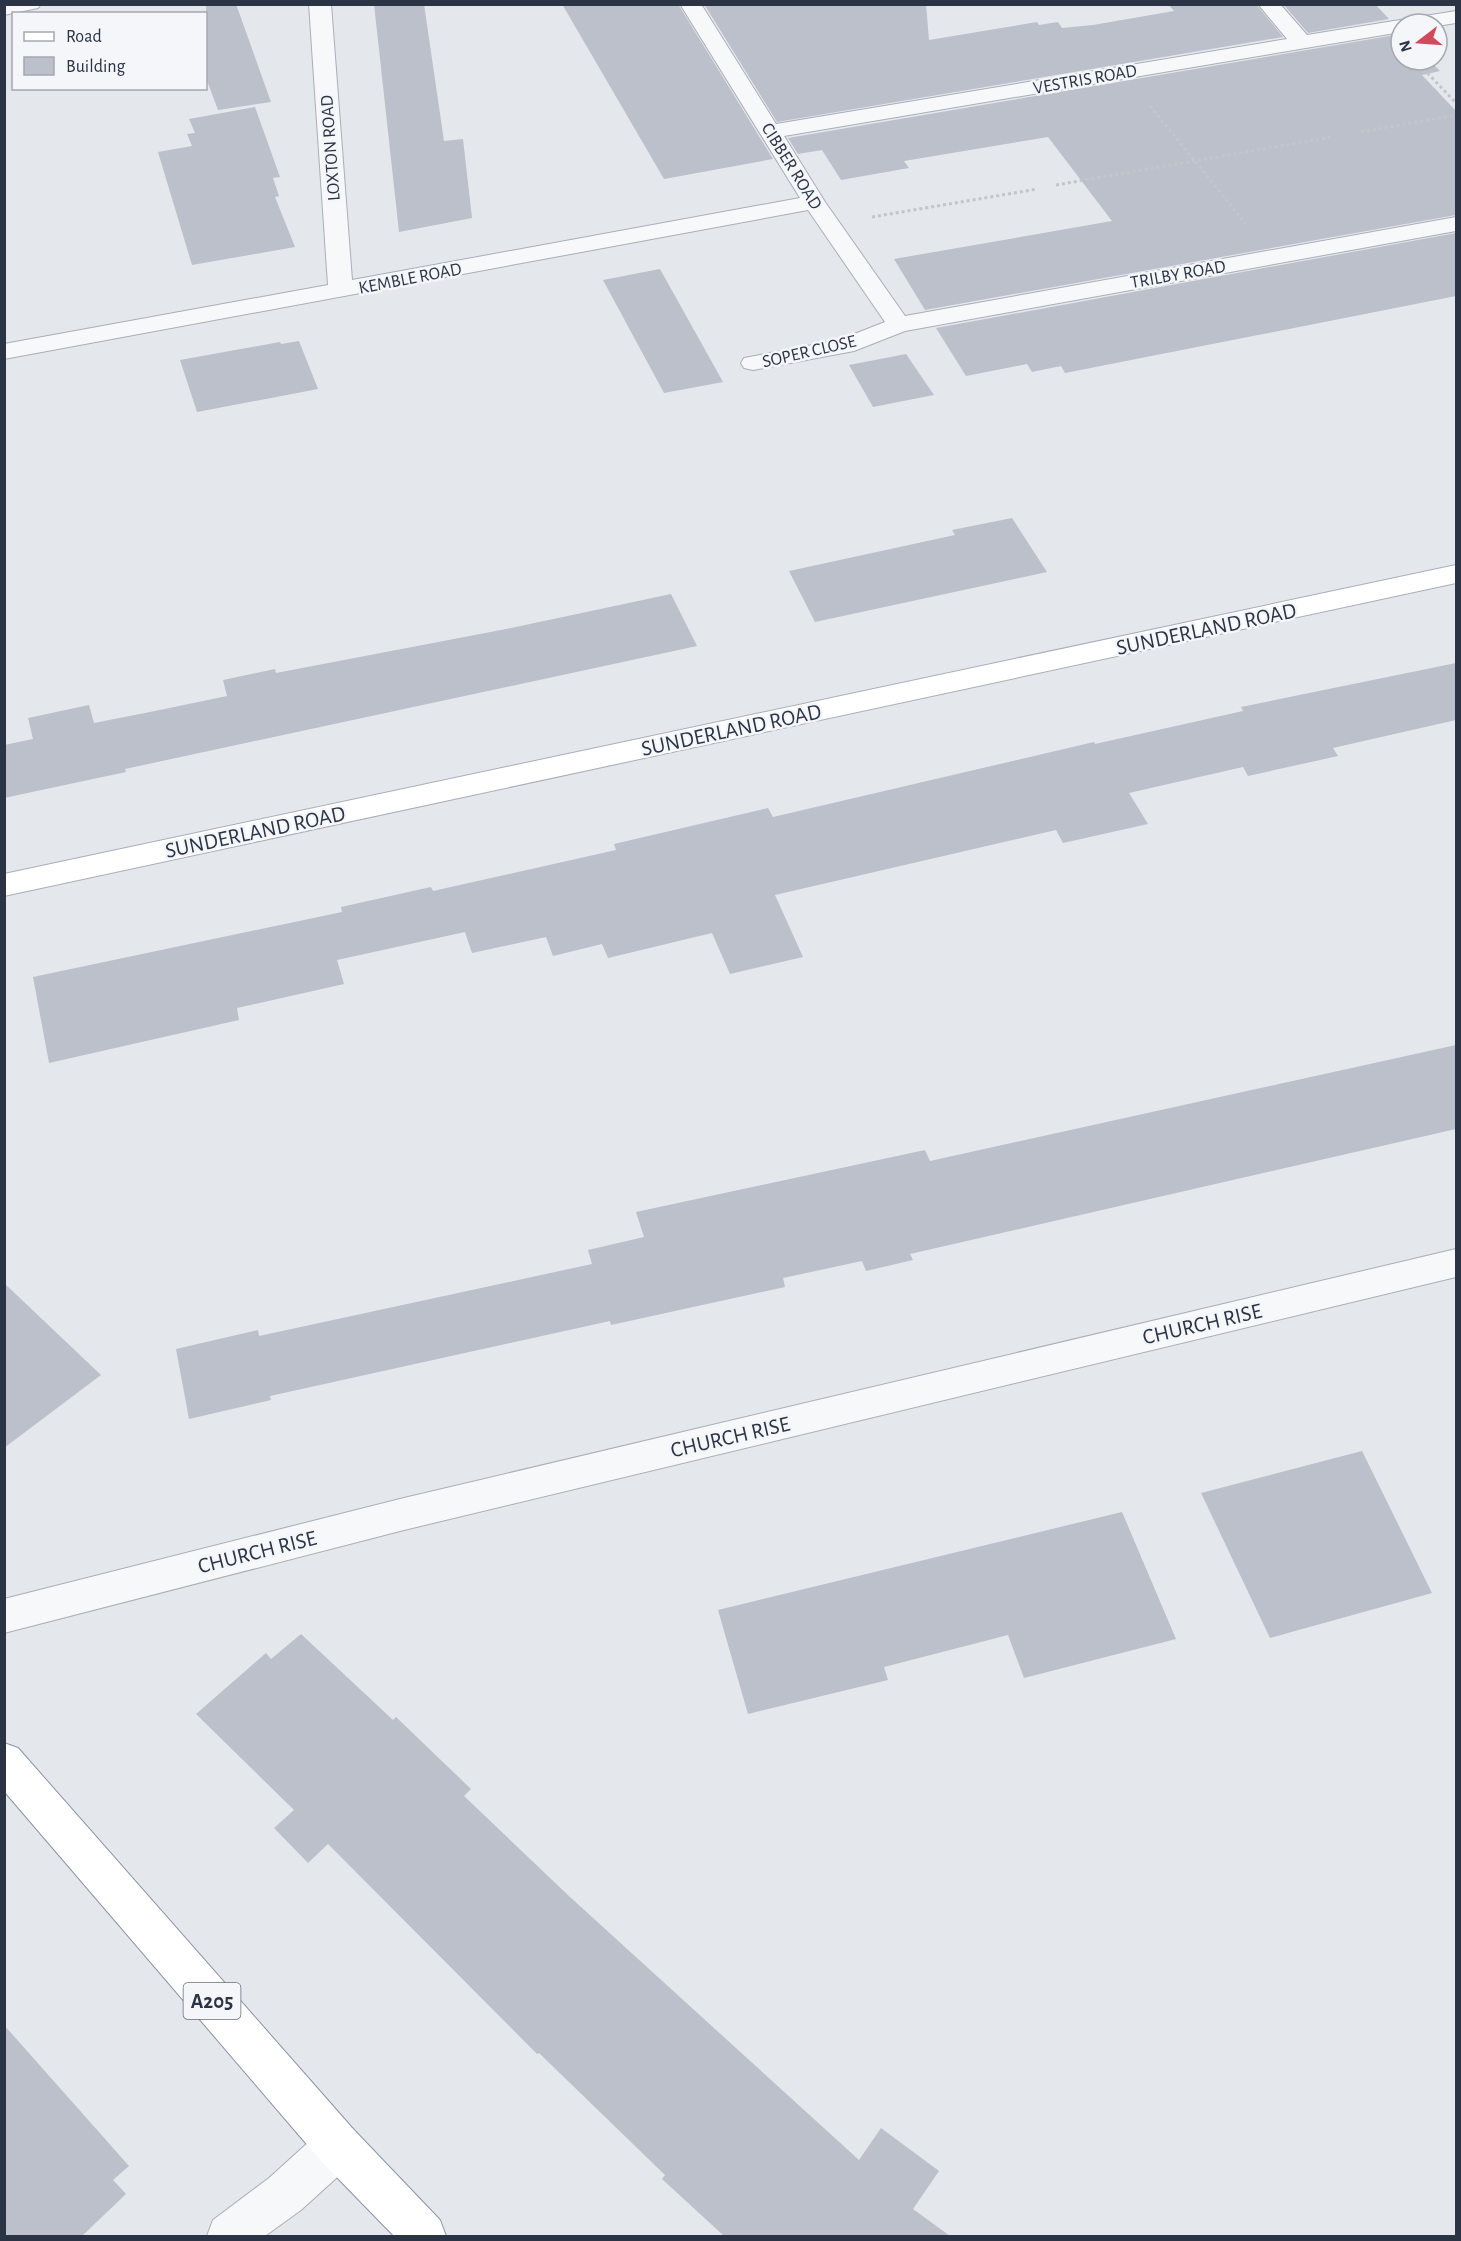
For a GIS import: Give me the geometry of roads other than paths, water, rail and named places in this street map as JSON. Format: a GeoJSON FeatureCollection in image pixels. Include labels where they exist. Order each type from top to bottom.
{"type":"FeatureCollection","features":[{"type":"Feature","properties":{"kind":"main road","name":"SUNDERLAND ROAD"},"geometry":{"type":"LineString","coordinates":[[4,885],[1456,574]]}},
{"type":"Feature","properties":{"kind":"main road","name":"A205"},"geometry":{"type":"LineString","coordinates":[[4,1761],[338,2146],[424,2236]]}},
{"type":"Feature","properties":{"kind":"street"},"geometry":{"type":"LineString","coordinates":[[4,9],[31,4]]}},
{"type":"Feature","properties":{"kind":"street","name":"LOXTON ROAD"},"geometry":{"type":"LineString","coordinates":[[320,4],[341,291]]}},
{"type":"Feature","properties":{"kind":"street","name":"CIBBER ROAD"},"geometry":{"type":"LineString","coordinates":[[690,4],[814,202],[899,325]]}},
{"type":"Feature","properties":{"kind":"street"},"geometry":{"type":"LineString","coordinates":[[1268,4],[1301,42]]}},
{"type":"Feature","properties":{"kind":"street","name":"VESTRIS ROAD"},"geometry":{"type":"LineString","coordinates":[[770,132],[1389,28]]}},
{"type":"Feature","properties":{"kind":"street","name":"KEMBLE ROAD"},"geometry":{"type":"LineString","coordinates":[[4,352],[814,202]]}},
{"type":"Feature","properties":{"kind":"street","name":"TRILBY ROAD"},"geometry":{"type":"LineString","coordinates":[[899,325],[1456,224]]}},
{"type":"Feature","properties":{"kind":"street","name":"SOPER CLOSE"},"geometry":{"type":"LineString","coordinates":[[753,363],[845,346],[899,325]]}},
{"type":"Feature","properties":{"kind":"street","name":"CHURCH RISE"},"geometry":{"type":"LineString","coordinates":[[4,1616],[404,1514],[1456,1263]]}},
{"type":"Feature","properties":{"kind":"street"},"geometry":{"type":"LineString","coordinates":[[229,2236],[285,2194],[338,2146]]}}]}
